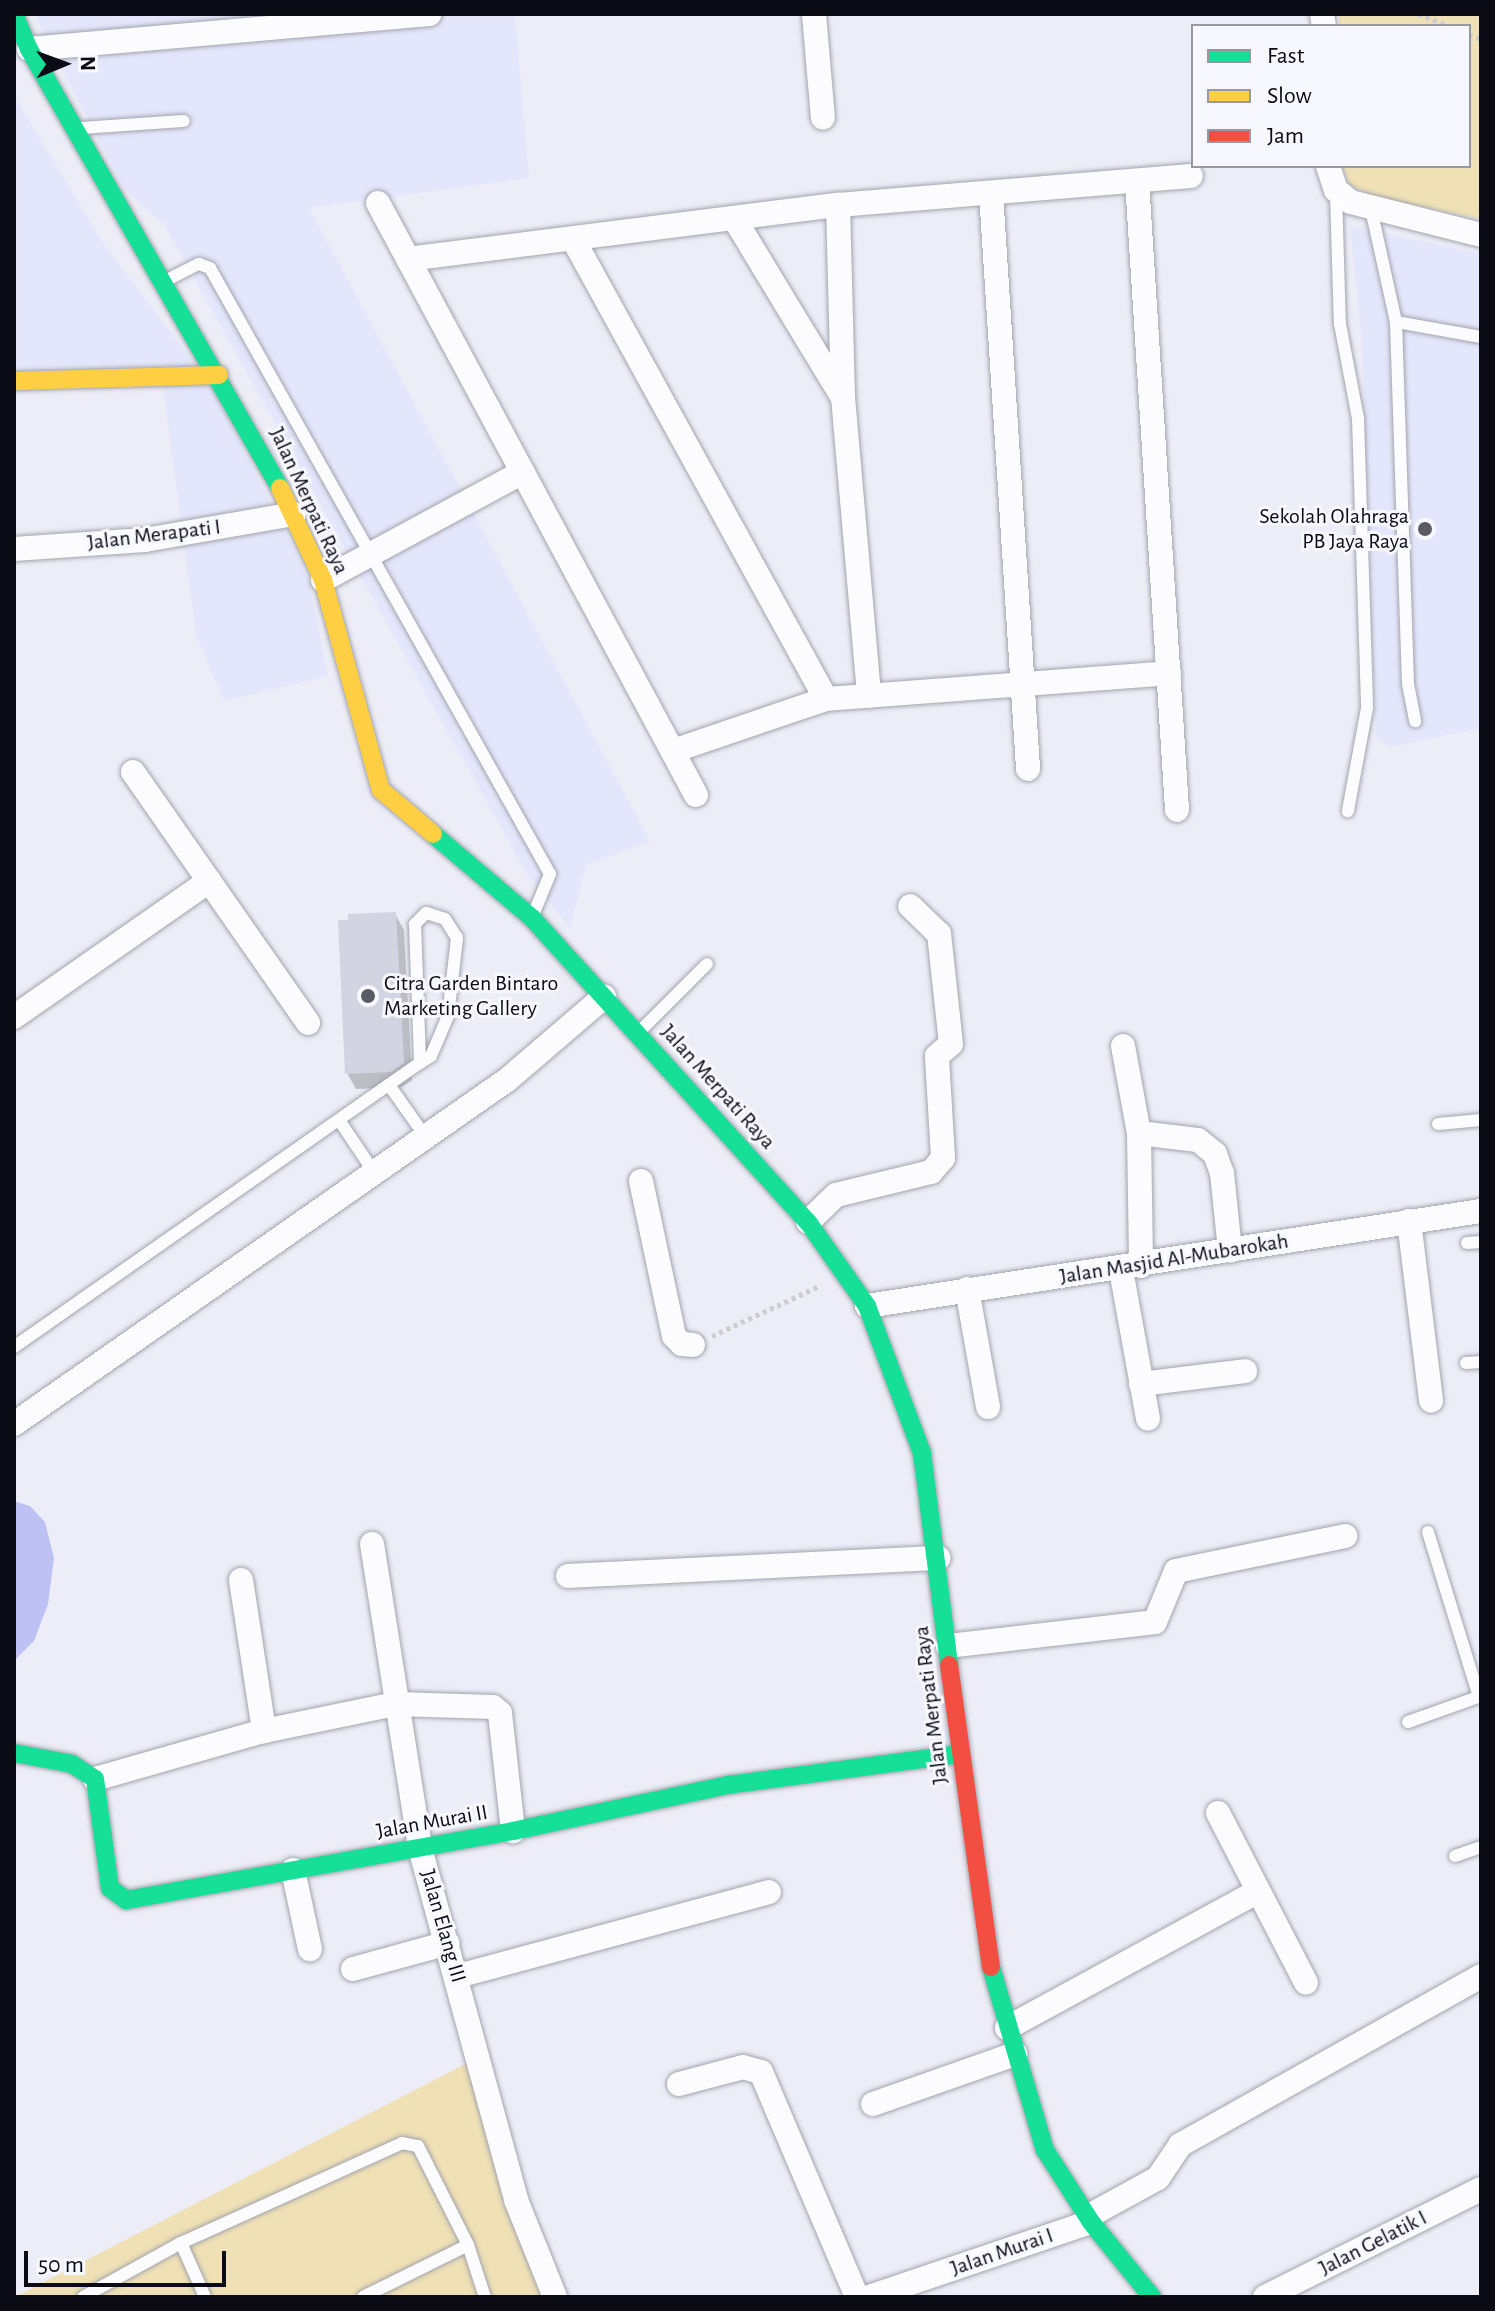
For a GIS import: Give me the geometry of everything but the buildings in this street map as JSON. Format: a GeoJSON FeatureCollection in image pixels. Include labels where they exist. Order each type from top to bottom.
{"type":"FeatureCollection","features":[{"type":"Feature","properties":{"kind":"main road","name":"Jalan Merpati Raya"},"geometry":{"type":"LineString","coordinates":[[14,14],[29,49],[73,128],[219,375],[294,514],[323,580],[381,790],[532,918],[808,1222],[867,1306],[922,1453],[939,1558],[984,1940],[1007,2028],[1045,2150],[1089,2219],[1152,2297]]}},
{"type":"Feature","properties":{"kind":"main road"},"geometry":{"type":"LineString","coordinates":[[14,381],[219,375]]}},
{"type":"Feature","properties":{"kind":"main road"},"geometry":{"type":"LineString","coordinates":[[14,1753],[72,1764],[95,1779]]}},
{"type":"Feature","properties":{"kind":"main road","name":"Jalan Murai II"},"geometry":{"type":"LineString","coordinates":[[95,1779],[110,1888],[120,1897],[179,1893],[513,1831],[728,1785],[960,1754]]}},
{"type":"Feature","properties":{"kind":"street"},"geometry":{"type":"LineString","coordinates":[[29,49],[429,14]]}},
{"type":"Feature","properties":{"kind":"street"},"geometry":{"type":"LineString","coordinates":[[814,14],[823,118]]}},
{"type":"Feature","properties":{"kind":"street"},"geometry":{"type":"LineString","coordinates":[[1329,168],[1336,190],[1371,209],[1481,235]]}},
{"type":"Feature","properties":{"kind":"street"},"geometry":{"type":"LineString","coordinates":[[408,259],[838,205],[1191,176]]}},
{"type":"Feature","properties":{"kind":"street"},"geometry":{"type":"LineString","coordinates":[[1137,181],[1177,810]]}},
{"type":"Feature","properties":{"kind":"street"},"geometry":{"type":"LineString","coordinates":[[991,193],[1028,769]]}},
{"type":"Feature","properties":{"kind":"street"},"geometry":{"type":"LineString","coordinates":[[378,203],[696,795]]}},
{"type":"Feature","properties":{"kind":"street"},"geometry":{"type":"LineString","coordinates":[[838,205],[843,397],[869,696]]}},
{"type":"Feature","properties":{"kind":"street"},"geometry":{"type":"LineString","coordinates":[[734,218],[843,397]]}},
{"type":"Feature","properties":{"kind":"street"},"geometry":{"type":"LineString","coordinates":[[573,239],[826,699]]}},
{"type":"Feature","properties":{"kind":"street"},"geometry":{"type":"LineString","coordinates":[[323,580],[523,472]]}},
{"type":"Feature","properties":{"kind":"street","name":"Jalan Merapati I"},"geometry":{"type":"LineString","coordinates":[[14,549],[145,540],[294,514]]}},
{"type":"Feature","properties":{"kind":"street"},"geometry":{"type":"LineString","coordinates":[[673,751],[826,699],[1169,673]]}},
{"type":"Feature","properties":{"kind":"street"},"geometry":{"type":"LineString","coordinates":[[133,772],[308,1023]]}},
{"type":"Feature","properties":{"kind":"street"},"geometry":{"type":"LineString","coordinates":[[14,1017],[209,881]]}},
{"type":"Feature","properties":{"kind":"street"},"geometry":{"type":"LineString","coordinates":[[808,1222],[836,1195],[931,1172],[943,1158],[937,1056],[951,1044],[939,934],[910,906]]}},
{"type":"Feature","properties":{"kind":"street"},"geometry":{"type":"LineString","coordinates":[[14,1424],[507,1080],[604,997]]}},
{"type":"Feature","properties":{"kind":"street"},"geometry":{"type":"LineString","coordinates":[[1123,1046],[1139,1133],[1131,1268],[1141,1384],[1148,1419]]}},
{"type":"Feature","properties":{"kind":"street"},"geometry":{"type":"LineString","coordinates":[[1139,1133],[1198,1140],[1215,1154],[1222,1173],[1230,1251]]}},
{"type":"Feature","properties":{"kind":"street"},"geometry":{"type":"LineString","coordinates":[[641,1181],[674,1336],[682,1344],[693,1345]]}},
{"type":"Feature","properties":{"kind":"street","name":"Jalan Masjid Al-Mubarokah"},"geometry":{"type":"LineString","coordinates":[[867,1306],[967,1289],[1131,1268],[1481,1211]]}},
{"type":"Feature","properties":{"kind":"street"},"geometry":{"type":"LineString","coordinates":[[1409,1221],[1431,1401]]}},
{"type":"Feature","properties":{"kind":"street"},"geometry":{"type":"LineString","coordinates":[[967,1289],[988,1407]]}},
{"type":"Feature","properties":{"kind":"street"},"geometry":{"type":"LineString","coordinates":[[1141,1384],[1245,1371]]}},
{"type":"Feature","properties":{"kind":"street"},"geometry":{"type":"LineString","coordinates":[[948,1646],[1155,1622],[1176,1571],[1345,1536]]}},
{"type":"Feature","properties":{"kind":"street","name":"Jalan Elang III"},"geometry":{"type":"LineString","coordinates":[[372,1544],[420,1848],[458,1976],[516,2200],[555,2297]]}},
{"type":"Feature","properties":{"kind":"street"},"geometry":{"type":"LineString","coordinates":[[568,1576],[939,1558]]}},
{"type":"Feature","properties":{"kind":"street"},"geometry":{"type":"LineString","coordinates":[[241,1580],[264,1731]]}},
{"type":"Feature","properties":{"kind":"street"},"geometry":{"type":"LineString","coordinates":[[95,1779],[264,1731],[396,1704],[493,1707],[500,1713],[513,1831]]}},
{"type":"Feature","properties":{"kind":"street"},"geometry":{"type":"LineString","coordinates":[[1218,1813],[1306,1983]]}},
{"type":"Feature","properties":{"kind":"street"},"geometry":{"type":"LineString","coordinates":[[293,1870],[310,1949]]}},
{"type":"Feature","properties":{"kind":"street"},"geometry":{"type":"LineString","coordinates":[[1007,2028],[1258,1891]]}},
{"type":"Feature","properties":{"kind":"street"},"geometry":{"type":"LineString","coordinates":[[458,1976],[769,1892]]}},
{"type":"Feature","properties":{"kind":"street"},"geometry":{"type":"LineString","coordinates":[[353,1969],[448,1943]]}},
{"type":"Feature","properties":{"kind":"street","name":"Jalan Murai I"},"geometry":{"type":"LineString","coordinates":[[869,2297],[1089,2219],[1158,2178],[1180,2145],[1481,1976]]}},
{"type":"Feature","properties":{"kind":"street"},"geometry":{"type":"LineString","coordinates":[[873,2104],[1015,2054]]}},
{"type":"Feature","properties":{"kind":"street"},"geometry":{"type":"LineString","coordinates":[[679,2084],[743,2067],[761,2072],[813,2184],[857,2297]]}},
{"type":"Feature","properties":{"kind":"street","name":"Jalan Gelatik I"},"geometry":{"type":"LineString","coordinates":[[1265,2297],[1481,2189]]}},
{"type":"Feature","properties":{"kind":"lane"},"geometry":{"type":"LineString","coordinates":[[73,128],[184,121]]}},
{"type":"Feature","properties":{"kind":"lane"},"geometry":{"type":"LineString","coordinates":[[1336,190],[1340,324],[1358,418],[1367,708],[1348,811]]}},
{"type":"Feature","properties":{"kind":"lane"},"geometry":{"type":"LineString","coordinates":[[1371,209],[1396,322],[1408,684],[1415,721]]}},
{"type":"Feature","properties":{"kind":"lane"},"geometry":{"type":"LineString","coordinates":[[163,282],[199,264],[210,268],[550,874],[532,918]]}},
{"type":"Feature","properties":{"kind":"lane"},"geometry":{"type":"LineString","coordinates":[[1396,322],[1481,337]]}},
{"type":"Feature","properties":{"kind":"lane"},"geometry":{"type":"LineString","coordinates":[[14,1347],[431,1056],[448,1016],[457,938],[445,919],[426,913],[415,924],[420,1063]]}},
{"type":"Feature","properties":{"kind":"lane"},"geometry":{"type":"LineString","coordinates":[[638,1034],[707,964]]}},
{"type":"Feature","properties":{"kind":"lane"},"geometry":{"type":"LineString","coordinates":[[389,1085],[425,1136]]}},
{"type":"Feature","properties":{"kind":"lane"},"geometry":{"type":"LineString","coordinates":[[339,1120],[374,1172]]}},
{"type":"Feature","properties":{"kind":"lane"},"geometry":{"type":"LineString","coordinates":[[1438,1124],[1481,1120]]}},
{"type":"Feature","properties":{"kind":"lane"},"geometry":{"type":"LineString","coordinates":[[1467,1243],[1481,1242]]}},
{"type":"Feature","properties":{"kind":"lane"},"geometry":{"type":"LineString","coordinates":[[1466,1363],[1481,1362]]}},
{"type":"Feature","properties":{"kind":"lane"},"geometry":{"type":"LineString","coordinates":[[1408,1722],[1480,1696],[1428,1532]]}},
{"type":"Feature","properties":{"kind":"lane"},"geometry":{"type":"LineString","coordinates":[[1455,1856],[1481,1847]]}},
{"type":"Feature","properties":{"kind":"lane"},"geometry":{"type":"LineString","coordinates":[[83,2297],[181,2243],[402,2143],[418,2146],[468,2245],[485,2297]]}},
{"type":"Feature","properties":{"kind":"lane"},"geometry":{"type":"LineString","coordinates":[[181,2243],[205,2297]]}},
{"type":"Feature","properties":{"kind":"lane"},"geometry":{"type":"LineString","coordinates":[[363,2297],[468,2245]]}},
{"type":"Feature","properties":{"kind":"path"},"geometry":{"type":"LineString","coordinates":[[1418,14],[1444,24]]}},
{"type":"Feature","properties":{"kind":"path"},"geometry":{"type":"LineString","coordinates":[[693,1345],[845,1273]]}},
{"type":"Feature","properties":{"kind":"shaded area"},"geometry":{"type":"Polygon","coordinates":[[[34,14],[515,14],[529,178],[309,208],[650,841],[586,865],[570,928],[527,874],[165,226],[123,188],[34,14]]]}},
{"type":"Feature","properties":{"kind":"shaded area"},"geometry":{"type":"Polygon","coordinates":[[[1339,14],[1481,14],[1481,219],[1371,196],[1349,184],[1343,168],[1471,168],[1471,24],[1339,24],[1339,14]]]}},
{"type":"Feature","properties":{"kind":"shaded area"},"geometry":{"type":"Polygon","coordinates":[[[14,96],[105,246],[210,384],[308,576],[328,676],[224,701],[196,635],[163,387],[14,382],[14,96]]]}},
{"type":"Feature","properties":{"kind":"shaded area","name":"Sekolah Olahraga PB Jaya Raya"},"geometry":{"type":"Polygon","coordinates":[[[1350,226],[1481,254],[1481,728],[1391,747],[1376,739],[1361,331],[1350,226]]]}},
{"type":"Feature","properties":{"kind":"shaded area"},"geometry":{"type":"Polygon","coordinates":[[[469,2062],[555,2297],[15,2297],[469,2062]]]}},
{"type":"Feature","properties":{"kind":"water"},"geometry":{"type":"Polygon","coordinates":[[[14,1501],[30,1506],[45,1522],[54,1558],[48,1604],[34,1641],[14,1661],[14,1501]]]}},
{"type":"Feature","properties":{"kind":"traffic: fast"},"geometry":{"type":"LineString","coordinates":[[14,14],[29,49],[280,488]]}},
{"type":"Feature","properties":{"kind":"traffic: fast"},"geometry":{"type":"LineString","coordinates":[[433,834],[532,918],[808,1222],[867,1306],[922,1453],[949,1665]]}},
{"type":"Feature","properties":{"kind":"traffic: fast"},"geometry":{"type":"LineString","coordinates":[[14,1753],[72,1764],[95,1779],[110,1888],[126,1900],[513,1831],[728,1785],[960,1754]]}},
{"type":"Feature","properties":{"kind":"traffic: fast"},"geometry":{"type":"LineString","coordinates":[[991,1967],[1045,2150],[1091,2222],[1152,2297]]}},
{"type":"Feature","properties":{"kind":"traffic: slow"},"geometry":{"type":"LineString","coordinates":[[14,381],[219,375]]}},
{"type":"Feature","properties":{"kind":"traffic: slow"},"geometry":{"type":"LineString","coordinates":[[280,488],[323,580],[381,790],[433,834]]}},
{"type":"Feature","properties":{"kind":"traffic: jam"},"geometry":{"type":"LineString","coordinates":[[949,1665],[991,1967]]}},
{"type":"Feature","properties":{"kind":"place","name":"Sekolah Olahraga PB Jaya Raya"},"geometry":{"type":"Point","coordinates":[1425,529]}},
{"type":"Feature","properties":{"kind":"place","name":"Citra Garden Bintaro Marketing Gallery"},"geometry":{"type":"Point","coordinates":[368,996]}}]}
